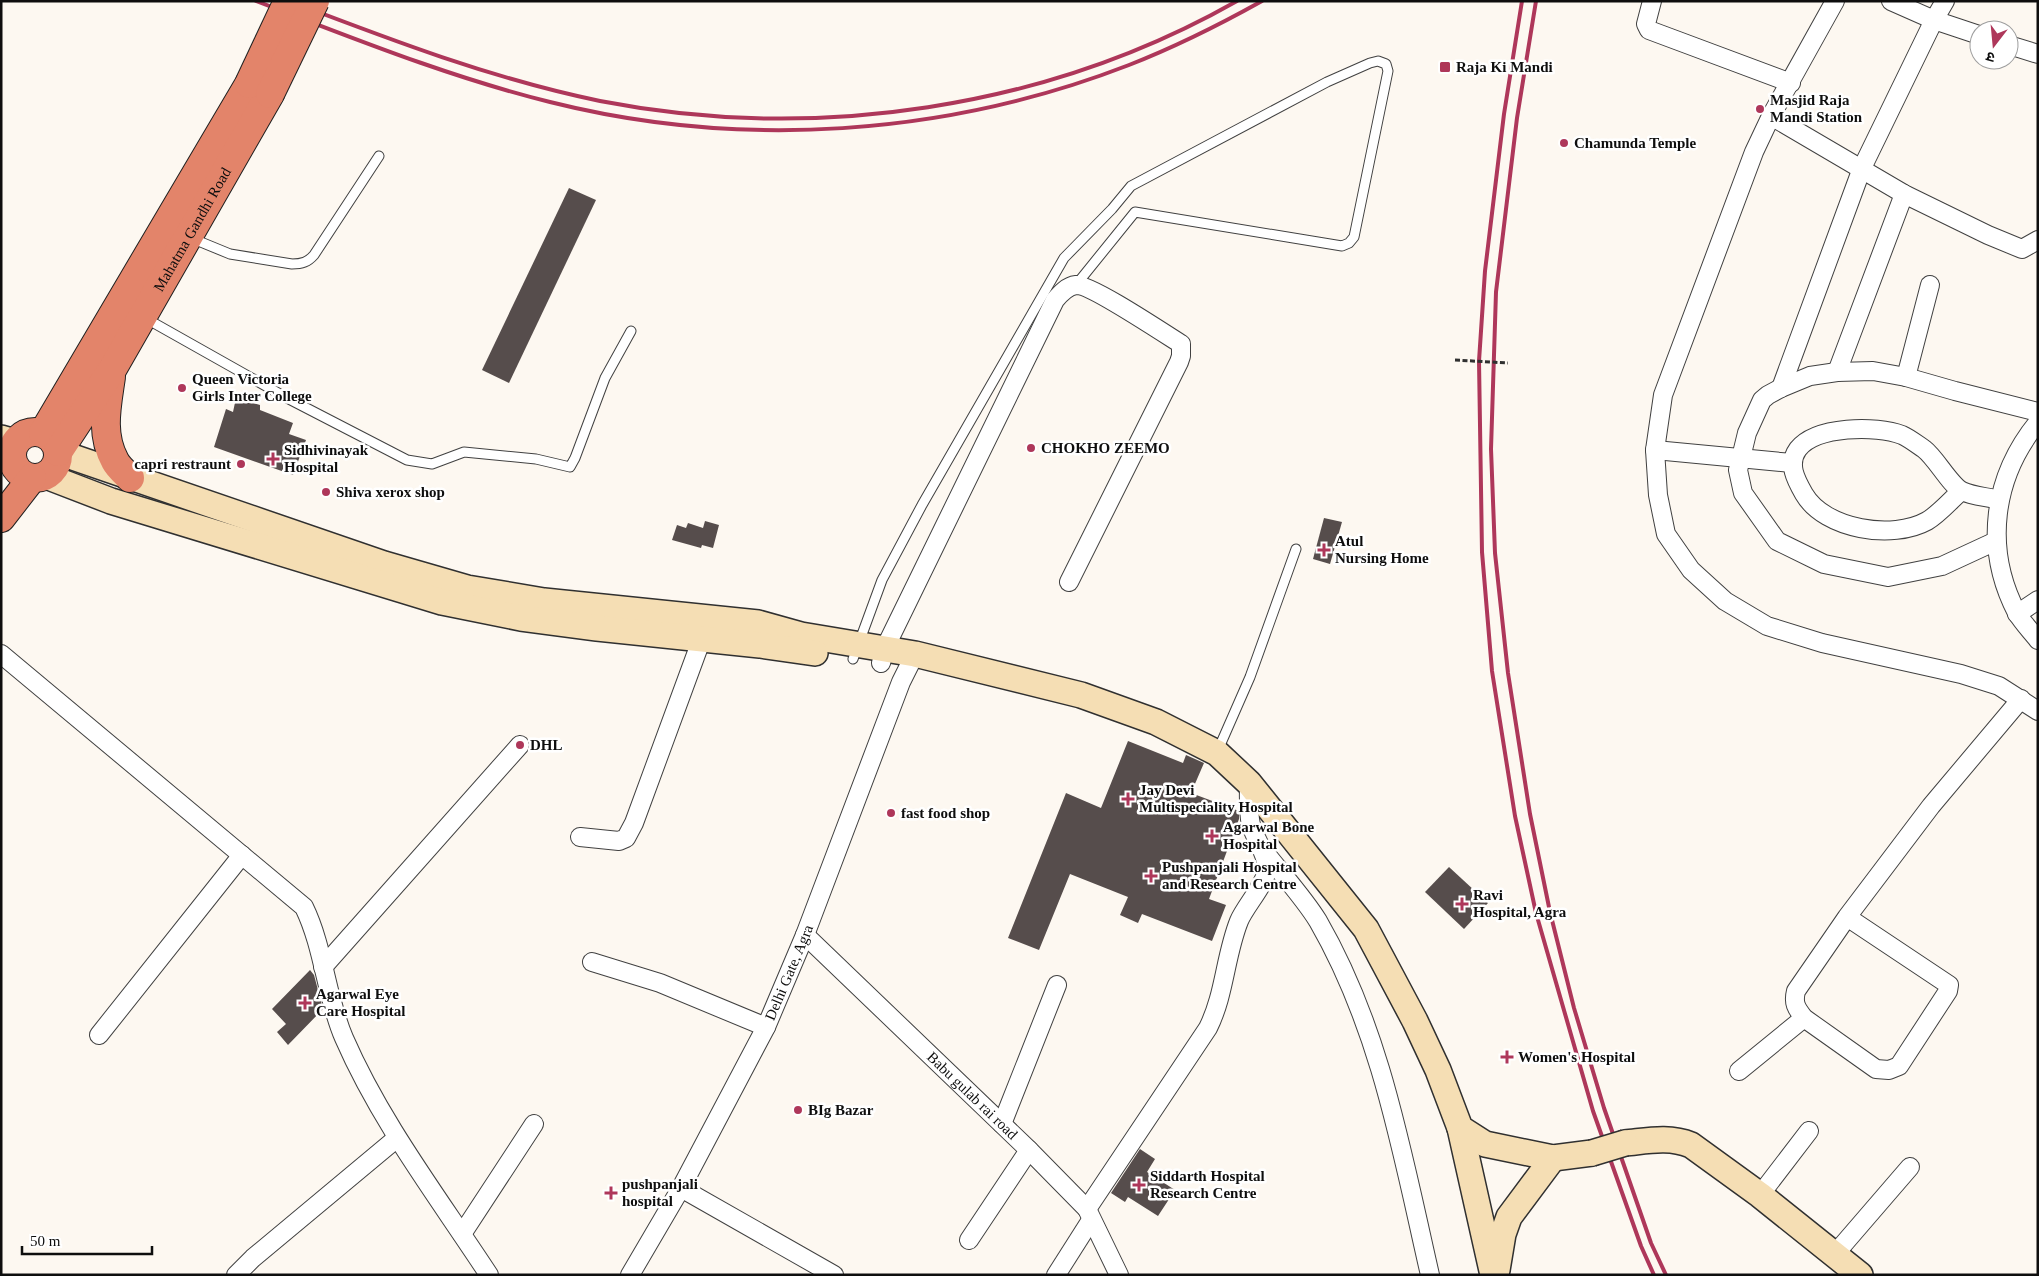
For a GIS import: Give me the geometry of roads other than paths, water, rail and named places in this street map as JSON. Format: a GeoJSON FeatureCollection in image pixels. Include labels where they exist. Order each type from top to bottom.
{"type":"FeatureCollection","features":[{"type":"Feature","properties":{"kind":"highway","name":"Mahatma Gandhi Road"},"geometry":{"type":"LineString","coordinates":[[50,442],[113,368],[188,237],[259,89],[288,1]]}},
{"type":"Feature","properties":{"kind":"highway","name":"Mahatma Gandhi Road"},"geometry":{"type":"LineString","coordinates":[[50,442],[259,89],[315,1]]}},
{"type":"Feature","properties":{"kind":"highway"},"geometry":{"type":"LineString","coordinates":[[113,368],[105,411],[105,426],[115,462],[130,478]]}},
{"type":"Feature","properties":{"kind":"highway"},"geometry":{"type":"LineString","coordinates":[[1,518],[15,462],[28,432],[50,442],[57,463],[15,462]]}},
{"type":"Feature","properties":{"kind":"main road"},"geometry":{"type":"LineString","coordinates":[[50,442],[130,478],[357,566],[442,602],[521,618],[616,619],[705,628],[760,645],[855,651],[920,660],[1081,695],[1156,722],[1216,753],[1249,783],[1366,929],[1419,1029],[1438,1070],[1460,1128],[1494,1275]]}},
{"type":"Feature","properties":{"kind":"main road"},"geometry":{"type":"LineString","coordinates":[[15,462],[111,501],[357,566]]}},
{"type":"Feature","properties":{"kind":"main road"},"geometry":{"type":"LineString","coordinates":[[1460,1128],[1484,1144],[1553,1158],[1592,1152],[1625,1143],[1668,1139],[1680,1140],[1691,1145],[1760,1195],[1860,1275]]}},
{"type":"Feature","properties":{"kind":"main road"},"geometry":{"type":"LineString","coordinates":[[1494,1275],[1503,1234],[1509,1217],[1553,1158]]}},
{"type":"Feature","properties":{"kind":"street"},"geometry":{"type":"LineString","coordinates":[[1652,1],[1646,24],[1649,30],[1790,83]]}},
{"type":"Feature","properties":{"kind":"street"},"geometry":{"type":"LineString","coordinates":[[1835,1],[1771,116],[1754,152],[1664,395],[1655,450],[1658,495],[1666,534],[1691,570],[1725,601],[1767,626],[1822,643],[1961,674],[1999,686],[2038,711]]}},
{"type":"Feature","properties":{"kind":"street"},"geometry":{"type":"LineString","coordinates":[[1891,1],[1934,20],[1969,32]]}},
{"type":"Feature","properties":{"kind":"street"},"geometry":{"type":"LineString","coordinates":[[1780,388],[1862,168],[1945,1]]}},
{"type":"Feature","properties":{"kind":"street"},"geometry":{"type":"LineString","coordinates":[[2019,47],[2038,54]]}},
{"type":"Feature","properties":{"kind":"street"},"geometry":{"type":"LineString","coordinates":[[1771,116],[1904,194],[2017,248],[2029,247],[2038,240]]}},
{"type":"Feature","properties":{"kind":"street"},"geometry":{"type":"LineString","coordinates":[[1837,372],[1904,194]]}},
{"type":"Feature","properties":{"kind":"street"},"geometry":{"type":"LineString","coordinates":[[883,656],[1055,300],[1066,289],[1076,285],[1093,290],[1181,344],[1182,349],[1179,362],[1069,582]]}},
{"type":"Feature","properties":{"kind":"street"},"geometry":{"type":"LineString","coordinates":[[1906,377],[1930,285]]}},
{"type":"Feature","properties":{"kind":"street"},"geometry":{"type":"LineString","coordinates":[[1996,541],[1942,566],[1888,577],[1824,564],[1777,541],[1743,493],[1738,470],[1747,432],[1762,400],[1780,388],[1810,376],[1837,372],[1873,371],[1906,377],[1955,392],[2038,412]]}},
{"type":"Feature","properties":{"kind":"street"},"geometry":{"type":"LineString","coordinates":[[2038,422],[2024,439],[2008,468],[1999,500],[1996,541],[2002,579],[2017,614],[2038,640]]}},
{"type":"Feature","properties":{"kind":"street"},"geometry":{"type":"LineString","coordinates":[[1961,491],[1928,521],[1904,530],[1863,530],[1837,521],[1820,510],[1807,498],[1797,481],[1792,463],[1797,450],[1806,440],[1833,431],[1865,429],[1882,431],[1902,435],[1926,451],[1961,491],[1999,500]]}},
{"type":"Feature","properties":{"kind":"street"},"geometry":{"type":"LineString","coordinates":[[1655,450],[1792,463]]}},
{"type":"Feature","properties":{"kind":"street"},"geometry":{"type":"LineString","coordinates":[[2017,614],[2038,600]]}},
{"type":"Feature","properties":{"kind":"street"},"geometry":{"type":"LineString","coordinates":[[580,837],[619,841],[626,838],[634,823],[705,628]]}},
{"type":"Feature","properties":{"kind":"street"},"geometry":{"type":"LineString","coordinates":[[1,654],[304,907],[314,927],[323,967],[343,1036],[397,1138],[489,1275]]}},
{"type":"Feature","properties":{"kind":"street","name":"Delhi Gate, Agra"},"geometry":{"type":"LineString","coordinates":[[630,1275],[681,1188],[766,1027],[806,935],[849,818],[920,660]]}},
{"type":"Feature","properties":{"kind":"street"},"geometry":{"type":"LineString","coordinates":[[1847,917],[1947,983],[1948,991],[1899,1066],[1889,1070],[1876,1069],[1804,1018],[1796,1008],[1794,999],[1796,991],[1847,917],[1931,806],[2021,699]]}},
{"type":"Feature","properties":{"kind":"street"},"geometry":{"type":"LineString","coordinates":[[323,967],[520,745]]}},
{"type":"Feature","properties":{"kind":"street"},"geometry":{"type":"LineString","coordinates":[[1056,1275],[1089,1214],[1214,1016],[1218,1006],[1238,922],[1246,905],[1264,880],[1267,868],[1262,849],[1250,822],[1249,783]]}},
{"type":"Feature","properties":{"kind":"street"},"geometry":{"type":"LineString","coordinates":[[1262,849],[1317,919],[1355,994],[1386,1084],[1430,1275]]}},
{"type":"Feature","properties":{"kind":"street"},"geometry":{"type":"LineString","coordinates":[[99,1035],[242,855]]}},
{"type":"Feature","properties":{"kind":"street","name":"Babu gulab rai road"},"geometry":{"type":"LineString","coordinates":[[806,935],[1029,1150],[1089,1214],[1119,1275]]}},
{"type":"Feature","properties":{"kind":"street"},"geometry":{"type":"LineString","coordinates":[[592,962],[660,983],[766,1027]]}},
{"type":"Feature","properties":{"kind":"street"},"geometry":{"type":"LineString","coordinates":[[1002,1124],[1057,985]]}},
{"type":"Feature","properties":{"kind":"street"},"geometry":{"type":"LineString","coordinates":[[1739,1071],[1804,1018]]}},
{"type":"Feature","properties":{"kind":"street"},"geometry":{"type":"LineString","coordinates":[[462,1234],[534,1124]]}},
{"type":"Feature","properties":{"kind":"street"},"geometry":{"type":"LineString","coordinates":[[1760,1195],[1809,1131]]}},
{"type":"Feature","properties":{"kind":"street"},"geometry":{"type":"LineString","coordinates":[[236,1275],[253,1258],[397,1138]]}},
{"type":"Feature","properties":{"kind":"street"},"geometry":{"type":"LineString","coordinates":[[969,1240],[1029,1150]]}},
{"type":"Feature","properties":{"kind":"street"},"geometry":{"type":"LineString","coordinates":[[1835,1254],[1910,1167]]}},
{"type":"Feature","properties":{"kind":"street"},"geometry":{"type":"LineString","coordinates":[[681,1188],[834,1275]]}},
{"type":"Feature","properties":{"kind":"lane"},"geometry":{"type":"LineString","coordinates":[[855,651],[882,580],[922,505],[1064,258],[1112,209],[1131,186],[1327,82],[1370,63],[1378,61],[1386,64],[1388,71],[1354,237],[1349,243],[1342,246],[1135,212],[1076,285]]}},
{"type":"Feature","properties":{"kind":"lane"},"geometry":{"type":"LineString","coordinates":[[188,237],[230,254],[301,264],[314,255],[379,156]]}},
{"type":"Feature","properties":{"kind":"lane"},"geometry":{"type":"LineString","coordinates":[[142,316],[287,398],[408,460],[423,464],[432,464],[454,454],[464,452],[536,459],[570,467],[606,378],[630,331]]}},
{"type":"Feature","properties":{"kind":"lane"},"geometry":{"type":"LineString","coordinates":[[1216,753],[1250,677],[1296,550]]}},
{"type":"Feature","properties":{"kind":"railway"},"geometry":{"type":"LineString","coordinates":[[256,1],[438,69],[550,102],[622,117],[695,126],[769,130],[842,128],[916,121],[988,107],[1059,89],[1163,51],[1262,1]]}},
{"type":"Feature","properties":{"kind":"railway"},"geometry":{"type":"LineString","coordinates":[[289,1],[481,70],[560,92],[600,101],[681,113],[764,118],[846,116],[928,107],[1009,91],[1088,68],[1164,38],[1237,1]]}},
{"type":"Feature","properties":{"kind":"railway"},"geometry":{"type":"LineString","coordinates":[[1522,1],[1504,114],[1485,271],[1479,361],[1482,552],[1492,671],[1515,816],[1536,913],[1593,1111],[1641,1246],[1654,1275]]}},
{"type":"Feature","properties":{"kind":"railway"},"geometry":{"type":"LineString","coordinates":[[1536,1],[1517,118],[1496,292],[1491,449],[1495,553],[1508,673],[1530,814],[1550,912],[1574,1008],[1604,1108],[1651,1243],[1666,1275]]}},
{"type":"Feature","properties":{"kind":"place","name":"Raja Ki Mandi"},"geometry":{"type":"Point","coordinates":[1445,67]}},
{"type":"Feature","properties":{"kind":"place","name":"Masjid Raja Mandi Station"},"geometry":{"type":"Point","coordinates":[1760,109]}},
{"type":"Feature","properties":{"kind":"place","name":"Chamunda Temple"},"geometry":{"type":"Point","coordinates":[1564,143]}},
{"type":"Feature","properties":{"kind":"place","name":"Queen Victoria Girls Inter College"},"geometry":{"type":"Point","coordinates":[182,388]}},
{"type":"Feature","properties":{"kind":"place","name":"CHOKHO ZEEMO"},"geometry":{"type":"Point","coordinates":[1031,448]}},
{"type":"Feature","properties":{"kind":"place","name":"Sidhivinayak Hospital"},"geometry":{"type":"Point","coordinates":[273,459]}},
{"type":"Feature","properties":{"kind":"place","name":"capri restraunt"},"geometry":{"type":"Point","coordinates":[241,464]}},
{"type":"Feature","properties":{"kind":"place","name":"Shiva xerox shop"},"geometry":{"type":"Point","coordinates":[326,492]}},
{"type":"Feature","properties":{"kind":"place","name":"Atul Nursing Home"},"geometry":{"type":"Point","coordinates":[1324,550]}},
{"type":"Feature","properties":{"kind":"place","name":"DHL"},"geometry":{"type":"Point","coordinates":[520,745]}},
{"type":"Feature","properties":{"kind":"place","name":"Jay Devi Multispeciality Hospital"},"geometry":{"type":"Point","coordinates":[1128,799]}},
{"type":"Feature","properties":{"kind":"place","name":"fast food shop"},"geometry":{"type":"Point","coordinates":[891,813]}},
{"type":"Feature","properties":{"kind":"place","name":"Agarwal Bone Hospital"},"geometry":{"type":"Point","coordinates":[1212,836]}},
{"type":"Feature","properties":{"kind":"place","name":"Pushpanjali Hospital and Research Centre"},"geometry":{"type":"Point","coordinates":[1151,876]}},
{"type":"Feature","properties":{"kind":"place","name":"Ravi Hospital, Agra"},"geometry":{"type":"Point","coordinates":[1462,904]}},
{"type":"Feature","properties":{"kind":"place","name":"Agarwal Eye Care Hospital"},"geometry":{"type":"Point","coordinates":[305,1003]}},
{"type":"Feature","properties":{"kind":"place","name":"Women's Hospital"},"geometry":{"type":"Point","coordinates":[1507,1057]}},
{"type":"Feature","properties":{"kind":"place","name":"BIg Bazar"},"geometry":{"type":"Point","coordinates":[798,1110]}},
{"type":"Feature","properties":{"kind":"place","name":"Siddarth Hospital Research Centre"},"geometry":{"type":"Point","coordinates":[1139,1185]}},
{"type":"Feature","properties":{"kind":"place","name":"pushpanjali hospital"},"geometry":{"type":"Point","coordinates":[611,1193]}}]}
